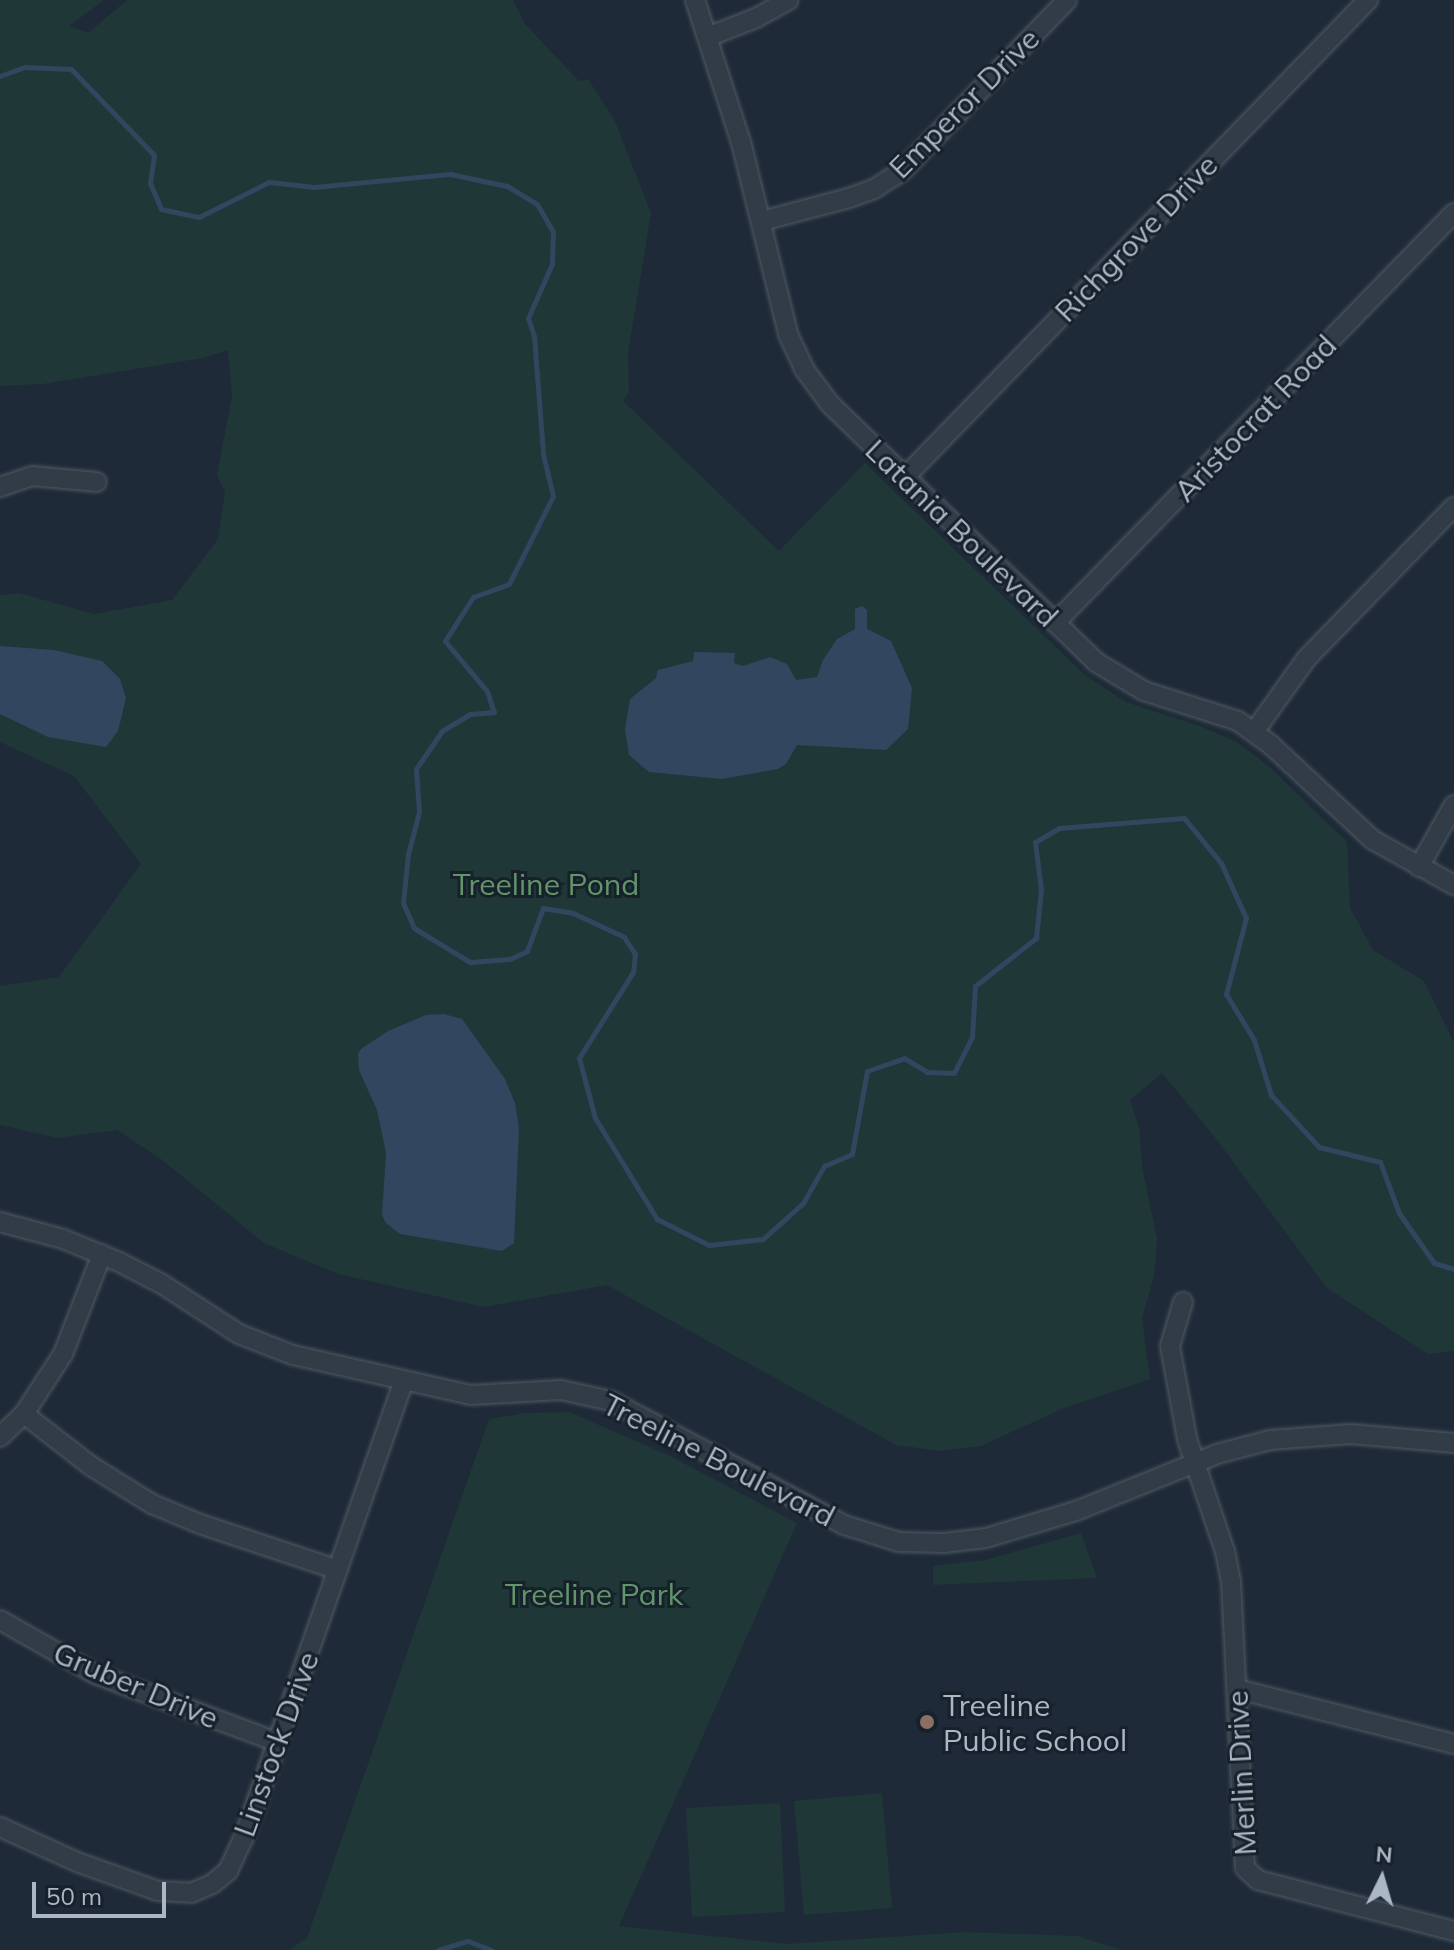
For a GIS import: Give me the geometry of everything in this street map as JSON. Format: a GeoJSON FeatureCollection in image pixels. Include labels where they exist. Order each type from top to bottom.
{"type":"FeatureCollection","features":[{"type":"Feature","properties":{"kind":"street","name":"Latania Boulevard"},"geometry":{"type":"LineString","coordinates":[[695,0],[710,36],[762,221],[788,334],[804,369],[830,404],[1096,662],[1144,691],[1226,716],[1254,732],[1373,840],[1454,885]]}},
{"type":"Feature","properties":{"kind":"street"},"geometry":{"type":"LineString","coordinates":[[710,36],[756,18],[788,0]]}},
{"type":"Feature","properties":{"kind":"street","name":"Emperor Drive"},"geometry":{"type":"LineString","coordinates":[[762,221],[874,189],[903,170],[1067,0]]}},
{"type":"Feature","properties":{"kind":"street","name":"Richgrove Drive"},"geometry":{"type":"LineString","coordinates":[[905,477],[1368,0]]}},
{"type":"Feature","properties":{"kind":"street","name":"Aristocrat Road"},"geometry":{"type":"LineString","coordinates":[[1055,623],[1454,213]]}},
{"type":"Feature","properties":{"kind":"street"},"geometry":{"type":"LineString","coordinates":[[0,487],[32,476],[97,482]]}},
{"type":"Feature","properties":{"kind":"street"},"geometry":{"type":"LineString","coordinates":[[1254,732],[1307,658],[1454,507]]}},
{"type":"Feature","properties":{"kind":"street"},"geometry":{"type":"LineString","coordinates":[[1419,867],[1454,805]]}},
{"type":"Feature","properties":{"kind":"street","name":"Treeline Boulevard"},"geometry":{"type":"LineString","coordinates":[[0,1222],[102,1254],[162,1284],[220,1323],[256,1342],[293,1355],[471,1395],[546,1390],[591,1394],[629,1408],[844,1525],[899,1542],[944,1543],[986,1538],[1076,1511],[1246,1446],[1310,1435],[1351,1434],[1454,1443]]}},
{"type":"Feature","properties":{"kind":"street"},"geometry":{"type":"LineString","coordinates":[[0,1437],[24,1414],[63,1354],[102,1254]]}},
{"type":"Feature","properties":{"kind":"street","name":"Merlin Drive"},"geometry":{"type":"LineString","coordinates":[[1183,1302],[1170,1346],[1182,1414],[1228,1565],[1237,1689],[1242,1861],[1249,1875],[1454,1931]]}},
{"type":"Feature","properties":{"kind":"street","name":"Linstock Drive"},"geometry":{"type":"LineString","coordinates":[[0,1827],[77,1862],[170,1893],[191,1893],[220,1879],[235,1860],[404,1381]]}},
{"type":"Feature","properties":{"kind":"street"},"geometry":{"type":"LineString","coordinates":[[24,1414],[91,1466],[152,1504],[200,1524],[338,1570]]}},
{"type":"Feature","properties":{"kind":"street","name":"Gruber Drive"},"geometry":{"type":"LineString","coordinates":[[0,1620],[95,1674],[277,1742]]}},
{"type":"Feature","properties":{"kind":"street"},"geometry":{"type":"LineString","coordinates":[[1237,1689],[1454,1744]]}},
{"type":"Feature","properties":{"kind":"green space","name":"Treeline Pond"},"geometry":{"type":"Polygon","coordinates":[[[0,0],[104,0],[69,26],[88,33],[127,0],[513,0],[525,24],[579,81],[588,79],[615,121],[651,213],[628,353],[629,392],[623,401],[779,551],[865,463],[1085,675],[1126,702],[1200,726],[1237,742],[1271,768],[1347,842],[1350,908],[1373,950],[1424,981],[1454,1043],[1454,1351],[1428,1354],[1327,1288],[1217,1140],[1162,1073],[1130,1100],[1139,1127],[1142,1166],[1157,1239],[1154,1276],[1142,1318],[1150,1379],[1064,1408],[981,1446],[940,1451],[896,1445],[607,1285],[484,1307],[338,1274],[264,1243],[161,1159],[117,1130],[58,1138],[0,1125],[0,986],[59,977],[141,864],[74,776],[0,742],[0,595],[19,593],[94,614],[172,600],[218,539],[225,492],[217,475],[232,396],[228,350],[203,358],[43,384],[0,386],[0,0]]]}},
{"type":"Feature","properties":{"kind":"green space","name":"Treeline Park"},"geometry":{"type":"Polygon","coordinates":[[[569,1412],[666,1454],[797,1523],[619,1926],[788,1944],[964,1932],[1077,1936],[1122,1950],[289,1950],[307,1938],[489,1419],[526,1413],[569,1412]]]}},
{"type":"Feature","properties":{"kind":"green space"},"geometry":{"type":"Polygon","coordinates":[[[1081,1533],[1097,1578],[933,1585],[933,1566],[985,1560],[1081,1533]]]}},
{"type":"Feature","properties":{"kind":"green space"},"geometry":{"type":"Polygon","coordinates":[[[882,1793],[892,1908],[804,1915],[794,1801],[882,1793]]]}},
{"type":"Feature","properties":{"kind":"green space"},"geometry":{"type":"Polygon","coordinates":[[[780,1803],[785,1912],[692,1917],[686,1808],[780,1803]]]}},
{"type":"Feature","properties":{"kind":"water"},"geometry":{"type":"Polygon","coordinates":[[[862,606],[867,610],[867,629],[891,641],[912,688],[908,729],[886,750],[797,745],[786,764],[778,769],[722,779],[649,772],[629,755],[625,729],[630,699],[656,678],[658,670],[693,661],[694,652],[735,653],[734,663],[743,666],[770,657],[787,664],[796,680],[817,677],[823,660],[837,639],[855,629],[855,609],[862,606]]]}},
{"type":"Feature","properties":{"kind":"water"},"geometry":{"type":"Polygon","coordinates":[[[0,646],[54,650],[102,661],[120,679],[126,698],[118,731],[106,747],[48,737],[0,714],[0,646]]]}},
{"type":"Feature","properties":{"kind":"water"},"geometry":{"type":"Polygon","coordinates":[[[444,1014],[462,1019],[505,1079],[515,1103],[519,1128],[514,1243],[502,1251],[400,1234],[386,1223],[382,1215],[386,1153],[377,1110],[359,1070],[358,1054],[388,1031],[426,1015],[444,1014]]]}},
{"type":"Feature","properties":{"kind":"waterway"},"geometry":{"type":"LineString","coordinates":[[0,76],[25,67],[71,69],[154,155],[150,183],[161,209],[199,217],[269,182],[314,187],[450,174],[507,186],[537,204],[553,232],[552,264],[528,318],[534,336],[543,454],[553,496],[509,584],[473,597],[445,641],[487,691],[494,712],[470,714],[442,731],[416,769],[419,812],[408,854],[403,903],[414,928],[470,962],[510,959],[527,951],[543,908],[573,913],[624,937],[635,954],[633,972],[579,1058],[595,1118],[657,1219],[709,1245],[763,1239],[803,1203],[824,1166],[852,1154],[867,1071],[904,1058],[927,1072],[954,1073],[972,1037],[975,986],[1036,938],[1041,890],[1035,842],[1059,828],[1184,818],[1221,863],[1246,918],[1226,994],[1254,1040],[1271,1095],[1319,1147],[1380,1162],[1399,1213],[1434,1263],[1454,1269]]}},
{"type":"Feature","properties":{"kind":"waterway"},"geometry":{"type":"LineString","coordinates":[[438,1950],[468,1941],[491,1950]]}},
{"type":"Feature","properties":{"kind":"place","name":"Treeline Public School"},"geometry":{"type":"Point","coordinates":[927,1722]}}]}
